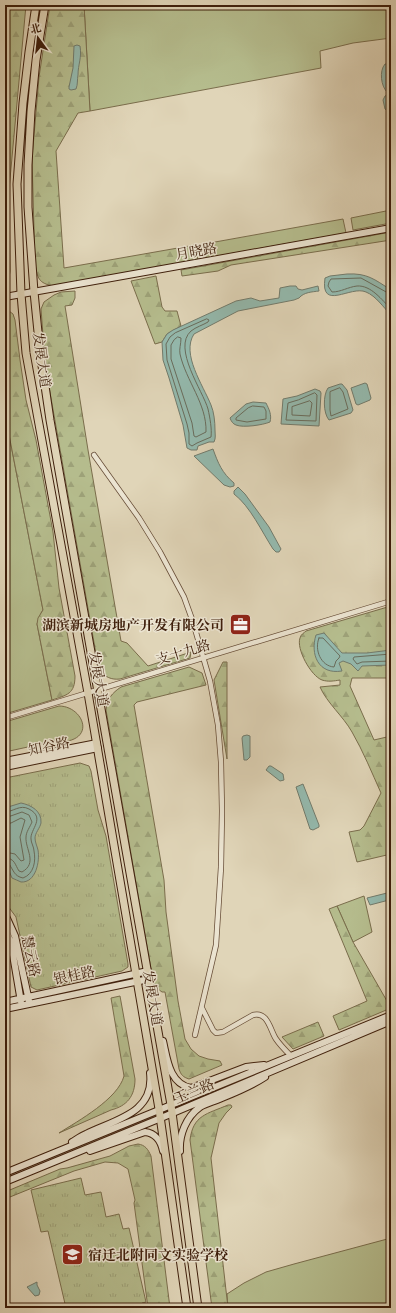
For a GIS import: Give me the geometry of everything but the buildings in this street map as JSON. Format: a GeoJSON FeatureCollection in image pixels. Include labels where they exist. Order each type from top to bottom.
{"type":"FeatureCollection","features":[{"type":"Feature","properties":{"kind":"main road","name":"发展大道"},"geometry":{"type":"LineString","coordinates":[[36,5],[23,103],[17,184],[21,294],[26,353],[88,693],[161,1118],[187,1308]]}},
{"type":"Feature","properties":{"kind":"main road","name":"发展大道"},"geometry":{"type":"LineString","coordinates":[[45,5],[31,111],[28,165],[28,207],[40,352],[50,420],[171,1105],[198,1308]]}},
{"type":"Feature","properties":{"kind":"street","name":"月晓路"},"geometry":{"type":"LineString","coordinates":[[5,297],[391,228]]}},
{"type":"Feature","properties":{"kind":"street"},"geometry":{"type":"LineString","coordinates":[[94,455],[139,518],[184,597],[204,658],[210,681],[218,726],[221,762],[222,811],[216,945],[195,1035]]}},
{"type":"Feature","properties":{"kind":"street","name":"支十九路"},"geometry":{"type":"LineString","coordinates":[[5,718],[391,601]]}},
{"type":"Feature","properties":{"kind":"street","name":"知谷路"},"geometry":{"type":"LineString","coordinates":[[5,761],[97,745]]}},
{"type":"Feature","properties":{"kind":"street","name":"知谷路"},"geometry":{"type":"LineString","coordinates":[[5,767],[97,745]]}},
{"type":"Feature","properties":{"kind":"street","name":"慧云路"},"geometry":{"type":"LineString","coordinates":[[5,914],[15,936],[30,1004]]}},
{"type":"Feature","properties":{"kind":"street","name":"慧云路"},"geometry":{"type":"LineString","coordinates":[[5,928],[11,943],[22,1006]]}},
{"type":"Feature","properties":{"kind":"street","name":"银桂路"},"geometry":{"type":"LineString","coordinates":[[5,1002],[148,972]]}},
{"type":"Feature","properties":{"kind":"street","name":"银桂路"},"geometry":{"type":"LineString","coordinates":[[5,1009],[149,980]]}},
{"type":"Feature","properties":{"kind":"street"},"geometry":{"type":"LineString","coordinates":[[202,1008],[216,1033],[222,1032],[253,1015],[261,1015],[266,1019],[275,1038],[291,1056]]}},
{"type":"Feature","properties":{"kind":"street"},"geometry":{"type":"LineString","coordinates":[[155,1012],[171,1072],[175,1079],[186,1088],[191,1088],[246,1067],[275,1067]]}},
{"type":"Feature","properties":{"kind":"street"},"geometry":{"type":"LineString","coordinates":[[56,1152],[85,1134],[128,1116],[136,1110],[144,1099],[149,1090],[151,1080],[143,1016]]}},
{"type":"Feature","properties":{"kind":"street","name":"玉兰路"},"geometry":{"type":"LineString","coordinates":[[5,1173],[159,1109],[275,1067],[291,1056],[391,1017]]}},
{"type":"Feature","properties":{"kind":"street","name":"玉兰路"},"geometry":{"type":"LineString","coordinates":[[5,1182],[161,1118],[391,1017]]}},
{"type":"Feature","properties":{"kind":"street"},"geometry":{"type":"LineString","coordinates":[[180,1173],[181,1137],[190,1117],[200,1106],[254,1085],[275,1067]]}},
{"type":"Feature","properties":{"kind":"street"},"geometry":{"type":"LineString","coordinates":[[59,1160],[145,1132],[151,1133],[159,1140],[168,1172]]}},
{"type":"Feature","properties":{"kind":"green space"},"geometry":{"type":"Polygon","coordinates":[[[5,5],[26,5],[9,190],[10,271],[8,285],[5,289],[5,5]]]}},
{"type":"Feature","properties":{"kind":"green space"},"geometry":{"type":"Polygon","coordinates":[[[50,5],[84,5],[90,111],[78,113],[56,151],[64,268],[195,245],[198,260],[53,286],[44,283],[40,279],[35,265],[32,159],[39,77],[50,5]]]}},
{"type":"Feature","properties":{"kind":"green space"},"geometry":{"type":"Polygon","coordinates":[[[84,5],[391,5],[391,38],[353,43],[320,51],[321,68],[90,111],[84,5]]]}},
{"type":"Feature","properties":{"kind":"green space"},"geometry":{"type":"Polygon","coordinates":[[[391,210],[391,223],[353,230],[351,218],[391,210]]]}},
{"type":"Feature","properties":{"kind":"green space"},"geometry":{"type":"Polygon","coordinates":[[[343,219],[346,233],[206,258],[204,244],[343,219]]]}},
{"type":"Feature","properties":{"kind":"green space"},"geometry":{"type":"Polygon","coordinates":[[[391,232],[391,240],[231,265],[218,271],[182,276],[181,270],[391,232]]]}},
{"type":"Feature","properties":{"kind":"green space"},"geometry":{"type":"Polygon","coordinates":[[[156,276],[162,307],[165,311],[177,311],[181,326],[167,334],[162,342],[155,344],[131,281],[156,276]]]}},
{"type":"Feature","properties":{"kind":"green space"},"geometry":{"type":"Polygon","coordinates":[[[75,291],[75,298],[72,305],[65,306],[121,641],[127,643],[148,666],[191,652],[190,658],[120,679],[109,678],[99,671],[48,381],[44,348],[41,309],[44,302],[61,292],[75,291]]]}},
{"type":"Feature","properties":{"kind":"green space"},"geometry":{"type":"Polygon","coordinates":[[[5,308],[13,314],[15,320],[26,400],[36,440],[53,532],[59,588],[75,676],[74,687],[72,690],[62,697],[52,700],[37,624],[38,618],[43,610],[5,414],[5,308]]]}},
{"type":"Feature","properties":{"kind":"green space"},"geometry":{"type":"Polygon","coordinates":[[[5,414],[43,610],[37,624],[52,700],[5,714],[5,414]]]}},
{"type":"Feature","properties":{"kind":"green space"},"geometry":{"type":"Polygon","coordinates":[[[391,606],[391,678],[352,678],[350,686],[374,740],[391,736],[391,854],[357,862],[349,832],[360,830],[364,826],[381,793],[364,754],[352,732],[327,699],[320,687],[340,685],[340,680],[322,680],[313,673],[305,662],[299,643],[301,636],[306,631],[391,606]]]}},
{"type":"Feature","properties":{"kind":"green space"},"geometry":{"type":"Polygon","coordinates":[[[223,662],[227,662],[227,759],[214,680],[223,662]]]}},
{"type":"Feature","properties":{"kind":"green space"},"geometry":{"type":"Polygon","coordinates":[[[189,667],[202,673],[206,685],[137,702],[134,705],[164,880],[166,912],[178,1001],[185,1039],[191,1049],[199,1056],[220,1061],[222,1065],[189,1079],[182,1076],[179,1069],[165,992],[162,992],[154,986],[106,710],[110,697],[121,687],[189,667]]]}},
{"type":"Feature","properties":{"kind":"green space"},"geometry":{"type":"Polygon","coordinates":[[[59,706],[67,707],[79,715],[83,727],[81,733],[76,738],[68,741],[55,741],[5,752],[5,722],[59,706]]]}},
{"type":"Feature","properties":{"kind":"green space"},"geometry":{"type":"Polygon","coordinates":[[[80,763],[89,766],[91,771],[98,810],[106,836],[128,967],[122,971],[37,990],[31,987],[16,917],[5,902],[5,778],[80,763]]]}},
{"type":"Feature","properties":{"kind":"green space"},"geometry":{"type":"Polygon","coordinates":[[[364,896],[372,932],[353,942],[337,906],[364,896]]]}},
{"type":"Feature","properties":{"kind":"green space"},"geometry":{"type":"Polygon","coordinates":[[[337,906],[353,942],[391,1008],[339,1030],[333,1016],[367,1001],[329,909],[337,906]]]}},
{"type":"Feature","properties":{"kind":"green space"},"geometry":{"type":"Polygon","coordinates":[[[120,996],[135,1079],[132,1095],[122,1106],[59,1133],[96,1109],[114,1093],[120,1085],[124,1076],[111,998],[120,996]]]}},
{"type":"Feature","properties":{"kind":"green space"},"geometry":{"type":"Polygon","coordinates":[[[318,1022],[324,1036],[293,1049],[282,1037],[318,1022]]]}},
{"type":"Feature","properties":{"kind":"green space"},"geometry":{"type":"Polygon","coordinates":[[[231,1105],[232,1107],[219,1123],[211,1158],[228,1308],[212,1308],[190,1140],[194,1125],[202,1116],[231,1105]]]}},
{"type":"Feature","properties":{"kind":"green space"},"geometry":{"type":"Polygon","coordinates":[[[138,1144],[143,1145],[149,1151],[151,1156],[170,1308],[148,1308],[134,1203],[135,1200],[128,1169],[118,1163],[105,1162],[74,1171],[5,1199],[5,1192],[60,1169],[110,1156],[129,1146],[138,1144]]]}},
{"type":"Feature","properties":{"kind":"green space"},"geometry":{"type":"Polygon","coordinates":[[[81,1178],[85,1195],[101,1192],[106,1217],[119,1214],[123,1229],[129,1228],[146,1302],[142,1303],[143,1308],[66,1308],[48,1231],[41,1232],[31,1190],[81,1178]]]}},
{"type":"Feature","properties":{"kind":"green space"},"geometry":{"type":"Polygon","coordinates":[[[391,1238],[391,1308],[228,1308],[227,1294],[244,1283],[266,1272],[391,1238]]]}},
{"type":"Feature","properties":{"kind":"water"},"geometry":{"type":"Polygon","coordinates":[[[74,46],[80,46],[81,54],[77,84],[76,89],[71,90],[69,87],[73,68],[74,46]]]}},
{"type":"Feature","properties":{"kind":"water"},"geometry":{"type":"Polygon","coordinates":[[[385,64],[391,64],[391,89],[387,92],[383,86],[381,74],[385,64]]]}},
{"type":"Feature","properties":{"kind":"water"},"geometry":{"type":"Polygon","coordinates":[[[391,93],[391,113],[385,109],[383,100],[385,96],[391,93]]]}},
{"type":"Feature","properties":{"kind":"water"},"geometry":{"type":"Polygon","coordinates":[[[347,274],[365,276],[391,290],[391,315],[376,299],[366,292],[360,291],[332,296],[327,294],[325,288],[325,278],[347,274]]]}},
{"type":"Feature","properties":{"kind":"water"},"geometry":{"type":"Polygon","coordinates":[[[296,286],[298,289],[302,290],[318,286],[319,291],[306,293],[294,300],[238,311],[194,334],[190,351],[195,370],[214,414],[215,438],[214,442],[209,442],[198,446],[197,450],[187,448],[183,425],[163,360],[162,342],[167,334],[236,301],[251,298],[260,301],[279,298],[280,288],[296,286]]]}},
{"type":"Feature","properties":{"kind":"water"},"geometry":{"type":"Polygon","coordinates":[[[365,383],[367,384],[371,398],[370,400],[358,405],[356,404],[351,388],[365,383]]]}},
{"type":"Feature","properties":{"kind":"water"},"geometry":{"type":"Polygon","coordinates":[[[342,384],[347,390],[353,410],[351,413],[329,420],[325,409],[326,391],[328,388],[342,384]]]}},
{"type":"Feature","properties":{"kind":"water"},"geometry":{"type":"Polygon","coordinates":[[[315,389],[321,393],[319,426],[281,424],[283,399],[297,396],[315,389]]]}},
{"type":"Feature","properties":{"kind":"water"},"geometry":{"type":"Polygon","coordinates":[[[253,402],[266,403],[270,414],[270,422],[248,426],[235,425],[230,418],[246,404],[253,402]]]}},
{"type":"Feature","properties":{"kind":"water"},"geometry":{"type":"Polygon","coordinates":[[[213,449],[221,468],[234,483],[234,486],[230,487],[224,485],[194,456],[213,449]]]}},
{"type":"Feature","properties":{"kind":"water"},"geometry":{"type":"Polygon","coordinates":[[[238,487],[245,494],[269,527],[281,549],[279,552],[276,552],[273,549],[250,512],[234,494],[234,491],[238,487]]]}},
{"type":"Feature","properties":{"kind":"water"},"geometry":{"type":"Polygon","coordinates":[[[324,633],[342,653],[367,653],[391,650],[391,665],[362,666],[358,671],[351,664],[343,661],[339,663],[342,671],[327,670],[318,662],[314,649],[316,635],[324,633]]]}},
{"type":"Feature","properties":{"kind":"water"},"geometry":{"type":"Polygon","coordinates":[[[243,736],[250,736],[250,757],[247,760],[244,760],[242,738],[243,736]]]}},
{"type":"Feature","properties":{"kind":"water"},"geometry":{"type":"Polygon","coordinates":[[[269,766],[283,774],[284,780],[280,781],[266,770],[269,766]]]}},
{"type":"Feature","properties":{"kind":"water"},"geometry":{"type":"Polygon","coordinates":[[[303,784],[319,825],[319,827],[313,830],[310,829],[296,787],[303,784]]]}},
{"type":"Feature","properties":{"kind":"water"},"geometry":{"type":"Polygon","coordinates":[[[21,803],[28,805],[38,812],[41,823],[35,838],[38,850],[36,870],[30,879],[21,882],[12,878],[5,859],[5,810],[8,807],[21,803]]]}},
{"type":"Feature","properties":{"kind":"water"},"geometry":{"type":"Polygon","coordinates":[[[387,893],[389,900],[370,905],[367,898],[387,893]]]}},
{"type":"Feature","properties":{"kind":"water"},"geometry":{"type":"Polygon","coordinates":[[[37,1282],[40,1291],[39,1295],[35,1296],[27,1287],[37,1282]]]}},
{"type":"Feature","properties":{"kind":"place","name":"湖滨新城房地产开发有限公司"},"geometry":{"type":"Point","coordinates":[240,625]}},
{"type":"Feature","properties":{"kind":"place","name":"宿迁北附同文实验学校"},"geometry":{"type":"Point","coordinates":[73,1255]}}]}
